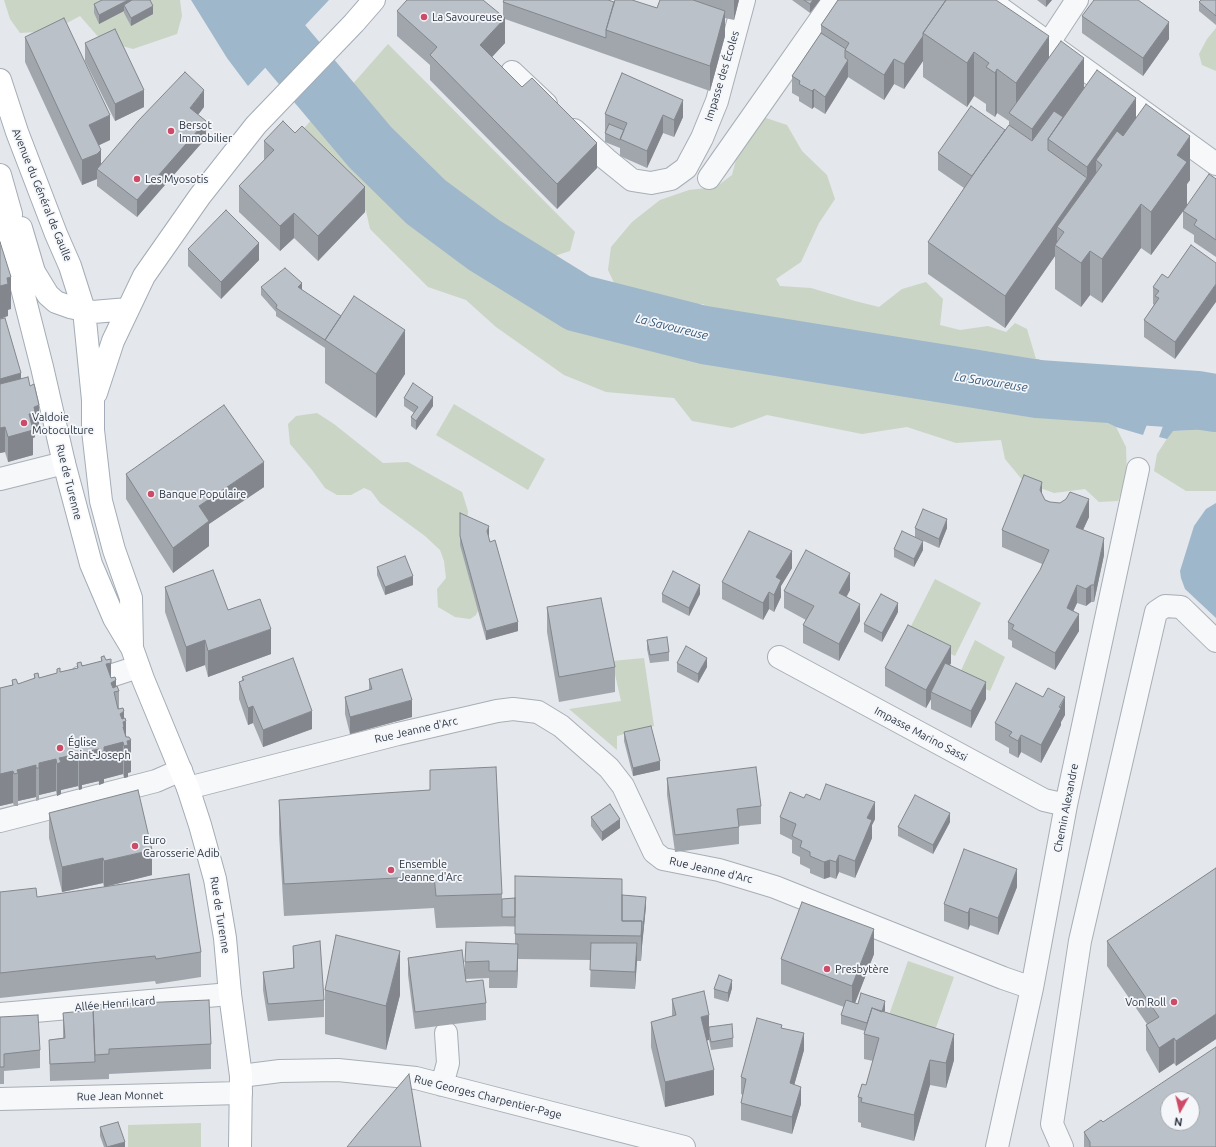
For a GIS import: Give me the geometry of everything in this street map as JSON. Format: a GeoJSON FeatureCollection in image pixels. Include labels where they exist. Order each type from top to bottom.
{"type":"FeatureCollection","features":[{"type":"Feature","properties":{"kind":"main road"},"geometry":{"type":"LineString","coordinates":[[93,400],[113,341],[128,309],[148,271],[200,196],[256,125],[354,23],[374,0]]}},
{"type":"Feature","properties":{"kind":"main road","name":"Avenue du Général de Gaulle"},"geometry":{"type":"LineString","coordinates":[[0,80],[17,132],[70,266],[84,310],[93,400]]}},
{"type":"Feature","properties":{"kind":"main road"},"geometry":{"type":"LineString","coordinates":[[0,175],[6,215],[23,229],[34,272],[48,295],[56,302],[70,308],[93,312],[128,309]]}},
{"type":"Feature","properties":{"kind":"main road","name":"Rue de Turenne"},"geometry":{"type":"LineString","coordinates":[[6,215],[64,463],[91,564],[114,618],[135,658],[185,779],[215,879],[225,938],[241,1085],[240,1147]]}},
{"type":"Feature","properties":{"kind":"main road","name":"Rue de Turenne"},"geometry":{"type":"LineString","coordinates":[[93,400],[93,430],[101,501],[114,550],[131,598],[135,658]]}},
{"type":"Feature","properties":{"kind":"street","name":"Impasse des Écoles"},"geometry":{"type":"LineString","coordinates":[[512,72],[606,159],[632,180],[652,183],[671,179],[686,168],[702,138],[717,101],[744,0]]}},
{"type":"Feature","properties":{"kind":"street"},"geometry":{"type":"LineString","coordinates":[[709,178],[834,0]]}},
{"type":"Feature","properties":{"kind":"street"},"geometry":{"type":"LineString","coordinates":[[989,0],[1216,164]]}},
{"type":"Feature","properties":{"kind":"street"},"geometry":{"type":"LineString","coordinates":[[1048,44],[1077,0]]}},
{"type":"Feature","properties":{"kind":"street"},"geometry":{"type":"LineString","coordinates":[[0,479],[64,463]]}},
{"type":"Feature","properties":{"kind":"street","name":"Chemin Alexandre"},"geometry":{"type":"LineString","coordinates":[[997,1147],[1032,988],[1066,805],[1138,469]]}},
{"type":"Feature","properties":{"kind":"street"},"geometry":{"type":"LineString","coordinates":[[1062,1147],[1052,1124],[1080,941],[1156,612],[1165,606],[1180,607],[1216,642]]}},
{"type":"Feature","properties":{"kind":"street","name":"Impasse Marino Sassi"},"geometry":{"type":"LineString","coordinates":[[779,657],[1044,800],[1066,805]]}},
{"type":"Feature","properties":{"kind":"street"},"geometry":{"type":"LineString","coordinates":[[60,683],[82,677],[107,677],[135,658]]}},
{"type":"Feature","properties":{"kind":"street","name":"Rue Jeanne d'Arc"},"geometry":{"type":"LineString","coordinates":[[0,821],[156,781],[185,779],[398,734],[497,711],[513,708],[538,712],[561,726],[609,768],[623,786],[654,852],[663,859],[719,870],[774,887],[1032,988]]}},
{"type":"Feature","properties":{"kind":"street","name":"Allée Henri Icard"},"geometry":{"type":"LineString","coordinates":[[0,1014],[230,994]]}},
{"type":"Feature","properties":{"kind":"street"},"geometry":{"type":"LineString","coordinates":[[442,1085],[448,1063],[446,1033]]}},
{"type":"Feature","properties":{"kind":"street","name":"Rue Georges Charpentier-Page"},"geometry":{"type":"LineString","coordinates":[[241,1085],[280,1072],[338,1070],[416,1078],[684,1147]]}},
{"type":"Feature","properties":{"kind":"street","name":"Rue Jean Monnet"},"geometry":{"type":"LineString","coordinates":[[0,1099],[241,1085]]}},
{"type":"Feature","properties":{"kind":"green space"},"geometry":{"type":"Polygon","coordinates":[[[4,0],[180,0],[182,16],[177,34],[133,49],[101,40],[80,16],[52,31],[20,33],[10,19],[4,0]]]}},
{"type":"Feature","properties":{"kind":"green space"},"geometry":{"type":"Polygon","coordinates":[[[1216,28],[1216,71],[1202,65],[1199,54],[1207,39],[1216,28]]]}},
{"type":"Feature","properties":{"kind":"green space"},"geometry":{"type":"Polygon","coordinates":[[[388,44],[575,232],[570,251],[542,260],[500,241],[454,203],[411,164],[351,86],[388,44]]]}},
{"type":"Feature","properties":{"kind":"green space"},"geometry":{"type":"Polygon","coordinates":[[[315,116],[334,128],[349,153],[373,187],[406,209],[461,256],[482,262],[524,283],[541,303],[562,318],[614,322],[646,339],[686,336],[747,351],[803,340],[783,335],[754,324],[729,321],[703,304],[662,305],[616,287],[608,270],[611,247],[632,222],[660,200],[689,190],[716,187],[732,175],[741,140],[763,117],[787,125],[802,151],[827,175],[835,199],[819,223],[801,262],[776,279],[780,286],[811,288],[879,307],[902,289],[926,282],[943,299],[940,325],[960,330],[988,326],[1006,332],[1015,323],[1027,329],[1036,359],[1020,378],[984,383],[1006,402],[1046,407],[1093,416],[1116,427],[1126,447],[1127,477],[1118,501],[1099,502],[1085,489],[1054,493],[1024,482],[1005,459],[1001,440],[956,443],[907,427],[862,434],[767,415],[732,428],[692,421],[674,398],[606,392],[564,375],[496,327],[466,300],[428,287],[370,229],[366,211],[295,138],[315,116]],[[943,348],[919,350],[889,357],[962,373],[961,363],[943,348]]]}},
{"type":"Feature","properties":{"kind":"green space"},"geometry":{"type":"Polygon","coordinates":[[[454,404],[545,459],[528,490],[436,435],[454,404]]]}},
{"type":"Feature","properties":{"kind":"green space"},"geometry":{"type":"Polygon","coordinates":[[[317,413],[334,424],[383,463],[408,462],[462,492],[468,511],[466,536],[482,602],[476,615],[470,619],[455,617],[438,607],[437,589],[446,578],[444,561],[440,550],[425,536],[380,503],[371,491],[364,488],[351,495],[337,495],[325,488],[290,444],[288,424],[296,416],[317,413]]]}},
{"type":"Feature","properties":{"kind":"green space"},"geometry":{"type":"Polygon","coordinates":[[[1213,429],[1216,431],[1216,491],[1186,491],[1154,471],[1157,454],[1172,431],[1213,429]]]}},
{"type":"Feature","properties":{"kind":"green space"},"geometry":{"type":"Polygon","coordinates":[[[935,579],[981,603],[955,656],[907,634],[935,579]]]}},
{"type":"Feature","properties":{"kind":"green space"},"geometry":{"type":"Polygon","coordinates":[[[975,640],[1005,657],[990,691],[958,677],[975,640]]]}},
{"type":"Feature","properties":{"kind":"green space"},"geometry":{"type":"Polygon","coordinates":[[[644,658],[654,726],[617,736],[617,750],[569,709],[621,701],[612,661],[644,658]]]}},
{"type":"Feature","properties":{"kind":"green space"},"geometry":{"type":"Polygon","coordinates":[[[908,961],[954,977],[929,1047],[884,1029],[908,961]]]}},
{"type":"Feature","properties":{"kind":"green space"},"geometry":{"type":"Polygon","coordinates":[[[201,1123],[201,1147],[128,1147],[128,1125],[201,1123]]]}},
{"type":"Feature","properties":{"kind":"water"},"geometry":{"type":"Polygon","coordinates":[[[191,0],[329,0],[248,86],[227,58],[191,0]]]}},
{"type":"Feature","properties":{"kind":"water"},"geometry":{"type":"Polygon","coordinates":[[[1036,359],[1163,382],[1143,435],[1116,427],[1093,416],[1046,407],[1006,402],[984,383],[1020,378],[1036,359]]]}},
{"type":"Feature","properties":{"kind":"water"},"geometry":{"type":"Polygon","coordinates":[[[1179,382],[1216,385],[1216,431],[1212,429],[1173,431],[1167,439],[1159,437],[1179,382]]]}},
{"type":"Feature","properties":{"kind":"water"},"geometry":{"type":"Polygon","coordinates":[[[1216,503],[1216,618],[1185,589],[1180,571],[1194,526],[1206,509],[1216,503]]]}},
{"type":"Feature","properties":{"kind":"building"},"geometry":{"type":"Polygon","coordinates":[[[102,0],[128,0],[99,15],[94,4],[102,0]]]}},
{"type":"Feature","properties":{"kind":"building"},"geometry":{"type":"Polygon","coordinates":[[[132,0],[150,0],[153,6],[131,18],[124,5],[132,0]]]}},
{"type":"Feature","properties":{"kind":"building"},"geometry":{"type":"Polygon","coordinates":[[[407,0],[483,0],[505,18],[480,45],[522,87],[532,78],[597,143],[557,184],[430,55],[437,47],[397,11],[407,0]]]}},
{"type":"Feature","properties":{"kind":"building"},"geometry":{"type":"Polygon","coordinates":[[[504,0],[608,0],[614,2],[606,30],[606,38],[503,2],[504,0]]]}},
{"type":"Feature","properties":{"kind":"building"},"geometry":{"type":"Polygon","coordinates":[[[615,0],[632,0],[657,8],[660,0],[693,0],[725,11],[710,66],[606,30],[615,0]]]}},
{"type":"Feature","properties":{"kind":"building"},"geometry":{"type":"Polygon","coordinates":[[[804,0],[813,0],[810,4],[804,0]]]}},
{"type":"Feature","properties":{"kind":"building"},"geometry":{"type":"Polygon","coordinates":[[[838,0],[946,0],[904,64],[894,59],[884,75],[845,50],[849,43],[821,25],[838,0]]]}},
{"type":"Feature","properties":{"kind":"building"},"geometry":{"type":"Polygon","coordinates":[[[946,0],[996,0],[1049,36],[1016,83],[997,69],[995,73],[986,67],[989,63],[974,52],[967,63],[923,33],[946,0]]]}},
{"type":"Feature","properties":{"kind":"building"},"geometry":{"type":"Polygon","coordinates":[[[1094,0],[1138,0],[1169,22],[1143,58],[1082,16],[1094,0]]]}},
{"type":"Feature","properties":{"kind":"building"},"geometry":{"type":"Polygon","coordinates":[[[1201,0],[1216,0],[1216,16],[1199,2],[1201,0]]]}},
{"type":"Feature","properties":{"kind":"building"},"geometry":{"type":"Polygon","coordinates":[[[64,18],[110,115],[89,125],[101,150],[97,154],[82,160],[25,37],[64,18]]]}},
{"type":"Feature","properties":{"kind":"building"},"geometry":{"type":"Polygon","coordinates":[[[115,29],[144,90],[115,104],[85,43],[115,29]]]}},
{"type":"Feature","properties":{"kind":"building"},"geometry":{"type":"Polygon","coordinates":[[[821,33],[846,49],[845,58],[848,60],[825,97],[814,89],[812,91],[799,84],[800,81],[792,76],[821,33]]]}},
{"type":"Feature","properties":{"kind":"building"},"geometry":{"type":"Polygon","coordinates":[[[1061,41],[1084,58],[1032,129],[1009,113],[1061,41]]]}},
{"type":"Feature","properties":{"kind":"building"},"geometry":{"type":"Polygon","coordinates":[[[1097,70],[1136,98],[1087,167],[1048,139],[1097,70]]]}},
{"type":"Feature","properties":{"kind":"building"},"geometry":{"type":"Polygon","coordinates":[[[185,72],[204,90],[190,108],[206,121],[137,200],[97,169],[139,120],[185,72]]]}},
{"type":"Feature","properties":{"kind":"building"},"geometry":{"type":"Polygon","coordinates":[[[622,73],[683,100],[674,120],[663,115],[647,151],[620,139],[627,123],[605,114],[622,73]]]}},
{"type":"Feature","properties":{"kind":"building"},"geometry":{"type":"Polygon","coordinates":[[[1146,104],[1190,136],[1177,155],[1187,162],[1151,212],[1141,204],[1102,259],[1090,251],[1081,263],[1055,245],[1064,232],[1057,227],[1102,165],[1096,160],[1117,131],[1123,136],[1146,104]]]}},
{"type":"Feature","properties":{"kind":"building"},"geometry":{"type":"Polygon","coordinates":[[[971,106],[1005,130],[972,176],[938,153],[971,106]]]}},
{"type":"Feature","properties":{"kind":"building"},"geometry":{"type":"Polygon","coordinates":[[[1054,111],[1063,117],[1048,139],[1048,150],[1087,178],[1005,296],[928,242],[979,166],[1009,125],[1032,141],[1054,111]]]}},
{"type":"Feature","properties":{"kind":"building"},"geometry":{"type":"Polygon","coordinates":[[[283,121],[295,133],[302,126],[365,187],[318,236],[294,213],[280,226],[239,186],[274,150],[264,141],[283,121]]]}},
{"type":"Feature","properties":{"kind":"building"},"geometry":{"type":"Polygon","coordinates":[[[609,124],[624,130],[620,140],[605,133],[609,124]]]}},
{"type":"Feature","properties":{"kind":"building"},"geometry":{"type":"Polygon","coordinates":[[[1209,174],[1216,179],[1216,240],[1194,225],[1197,220],[1183,211],[1209,174]]]}},
{"type":"Feature","properties":{"kind":"building"},"geometry":{"type":"Polygon","coordinates":[[[226,210],[259,243],[221,282],[188,249],[226,210]]]}},
{"type":"Feature","properties":{"kind":"building"},"geometry":{"type":"Polygon","coordinates":[[[0,242],[11,277],[7,278],[8,284],[0,286],[0,242]]]}},
{"type":"Feature","properties":{"kind":"building"},"geometry":{"type":"Polygon","coordinates":[[[1191,245],[1216,263],[1216,284],[1175,342],[1144,320],[1159,298],[1155,296],[1159,291],[1153,287],[1162,274],[1168,278],[1191,245]]]}},
{"type":"Feature","properties":{"kind":"building"},"geometry":{"type":"Polygon","coordinates":[[[285,268],[302,283],[298,287],[341,316],[325,340],[276,308],[277,305],[261,287],[285,268]]]}},
{"type":"Feature","properties":{"kind":"building"},"geometry":{"type":"Polygon","coordinates":[[[354,296],[405,330],[376,374],[325,340],[354,296]]]}},
{"type":"Feature","properties":{"kind":"building"},"geometry":{"type":"Polygon","coordinates":[[[5,318],[21,373],[0,379],[0,319],[5,318]]]}},
{"type":"Feature","properties":{"kind":"building"},"geometry":{"type":"Polygon","coordinates":[[[28,377],[30,386],[34,384],[39,405],[34,407],[35,412],[29,414],[33,430],[8,437],[5,427],[0,428],[0,384],[28,377]]]}},
{"type":"Feature","properties":{"kind":"building"},"geometry":{"type":"Polygon","coordinates":[[[413,383],[433,397],[416,421],[411,417],[418,407],[404,398],[413,383]]]}},
{"type":"Feature","properties":{"kind":"building"},"geometry":{"type":"Polygon","coordinates":[[[224,405],[264,462],[199,506],[209,521],[173,548],[126,474],[224,405]]]}},
{"type":"Feature","properties":{"kind":"building"},"geometry":{"type":"Polygon","coordinates":[[[1024,475],[1042,482],[1040,490],[1045,500],[1050,502],[1060,503],[1066,499],[1070,492],[1089,499],[1076,527],[1104,538],[1094,585],[1091,585],[1086,589],[1077,585],[1067,608],[1079,614],[1055,653],[1012,629],[1014,625],[1008,622],[1040,570],[1049,550],[1002,530],[1024,475]]]}},
{"type":"Feature","properties":{"kind":"building"},"geometry":{"type":"Polygon","coordinates":[[[923,509],[947,519],[939,539],[915,528],[923,509]]]}},
{"type":"Feature","properties":{"kind":"building"},"geometry":{"type":"Polygon","coordinates":[[[460,513],[489,526],[487,531],[490,542],[495,540],[518,622],[486,631],[460,536],[460,513]]]}},
{"type":"Feature","properties":{"kind":"building"},"geometry":{"type":"Polygon","coordinates":[[[749,531],[792,551],[776,577],[781,580],[774,595],[769,592],[763,603],[722,582],[749,531]]]}},
{"type":"Feature","properties":{"kind":"building"},"geometry":{"type":"Polygon","coordinates":[[[902,531],[923,541],[914,559],[894,549],[902,531]]]}},
{"type":"Feature","properties":{"kind":"building"},"geometry":{"type":"Polygon","coordinates":[[[806,550],[850,573],[839,593],[860,604],[839,644],[803,625],[814,606],[784,591],[806,550]]]}},
{"type":"Feature","properties":{"kind":"building"},"geometry":{"type":"Polygon","coordinates":[[[405,556],[413,576],[385,587],[377,567],[405,556]]]}},
{"type":"Feature","properties":{"kind":"building"},"geometry":{"type":"Polygon","coordinates":[[[213,570],[228,610],[260,599],[271,629],[208,651],[205,640],[186,647],[165,587],[213,570]]]}},
{"type":"Feature","properties":{"kind":"building"},"geometry":{"type":"Polygon","coordinates":[[[673,571],[700,585],[689,608],[662,594],[673,571]]]}},
{"type":"Feature","properties":{"kind":"building"},"geometry":{"type":"Polygon","coordinates":[[[881,594],[898,603],[882,633],[864,624],[881,594]]]}},
{"type":"Feature","properties":{"kind":"building"},"geometry":{"type":"Polygon","coordinates":[[[601,598],[615,667],[559,677],[547,607],[601,598]]]}},
{"type":"Feature","properties":{"kind":"building"},"geometry":{"type":"Polygon","coordinates":[[[908,625],[951,646],[926,690],[885,668],[908,625]]]}},
{"type":"Feature","properties":{"kind":"building"},"geometry":{"type":"Polygon","coordinates":[[[667,637],[669,652],[650,655],[647,640],[667,637]]]}},
{"type":"Feature","properties":{"kind":"building"},"geometry":{"type":"Polygon","coordinates":[[[686,646],[707,658],[698,674],[677,663],[686,646]]]}},
{"type":"Feature","properties":{"kind":"building","name":"Église Saint-Joseph"},"geometry":{"type":"Polygon","coordinates":[[[104,656],[106,660],[111,659],[111,663],[106,664],[111,678],[115,677],[116,680],[111,683],[113,688],[117,686],[119,691],[114,692],[118,709],[123,708],[124,711],[120,714],[122,719],[125,718],[126,721],[123,722],[123,727],[126,737],[129,737],[131,740],[127,741],[128,745],[124,746],[123,742],[104,747],[104,751],[99,752],[99,749],[81,753],[82,757],[79,758],[78,754],[59,758],[61,762],[57,764],[56,759],[39,763],[39,768],[36,768],[36,765],[17,770],[18,773],[14,774],[13,771],[0,774],[0,688],[13,685],[12,680],[16,679],[18,684],[35,678],[34,674],[38,673],[39,678],[57,673],[57,669],[60,668],[60,672],[78,668],[77,663],[81,662],[82,666],[102,661],[101,657],[104,656]]]}},
{"type":"Feature","properties":{"kind":"building"},"geometry":{"type":"Polygon","coordinates":[[[293,658],[312,711],[263,730],[253,706],[248,708],[239,682],[244,680],[242,677],[293,658]]]}},
{"type":"Feature","properties":{"kind":"building"},"geometry":{"type":"Polygon","coordinates":[[[945,663],[986,682],[971,711],[931,692],[945,663]]]}},
{"type":"Feature","properties":{"kind":"building"},"geometry":{"type":"Polygon","coordinates":[[[402,669],[412,700],[350,717],[345,697],[372,689],[369,679],[402,669]]]}},
{"type":"Feature","properties":{"kind":"building"},"geometry":{"type":"Polygon","coordinates":[[[1016,683],[1043,697],[1048,688],[1065,697],[1059,707],[1061,708],[1041,745],[1021,735],[1018,741],[1009,736],[1012,732],[995,723],[1016,683]]]}},
{"type":"Feature","properties":{"kind":"building"},"geometry":{"type":"Polygon","coordinates":[[[651,726],[660,761],[633,768],[624,732],[651,726]]]}},
{"type":"Feature","properties":{"kind":"building","name":"Ensemble Jeanne d'Arc"},"geometry":{"type":"Polygon","coordinates":[[[496,767],[502,894],[436,896],[434,876],[284,884],[279,800],[430,790],[430,770],[496,767]]]}},
{"type":"Feature","properties":{"kind":"building"},"geometry":{"type":"Polygon","coordinates":[[[756,767],[761,806],[737,809],[739,827],[675,835],[667,778],[756,767]]]}},
{"type":"Feature","properties":{"kind":"building"},"geometry":{"type":"Polygon","coordinates":[[[826,784],[875,802],[867,818],[872,820],[855,861],[839,855],[836,862],[830,860],[824,862],[810,856],[810,852],[800,847],[802,841],[792,836],[796,824],[780,817],[790,792],[804,798],[806,794],[820,800],[826,784]]]}},
{"type":"Feature","properties":{"kind":"building"},"geometry":{"type":"Polygon","coordinates":[[[138,790],[152,850],[104,861],[103,858],[62,867],[49,813],[138,790]]]}},
{"type":"Feature","properties":{"kind":"building"},"geometry":{"type":"Polygon","coordinates":[[[915,795],[950,813],[933,845],[898,827],[915,795]]]}},
{"type":"Feature","properties":{"kind":"building"},"geometry":{"type":"Polygon","coordinates":[[[610,804],[620,819],[602,832],[591,817],[610,804]]]}},
{"type":"Feature","properties":{"kind":"building"},"geometry":{"type":"Polygon","coordinates":[[[964,849],[1017,869],[998,918],[970,908],[968,913],[944,904],[964,849]]]}},
{"type":"Feature","properties":{"kind":"building","name":"Von Roll"},"geometry":{"type":"Polygon","coordinates":[[[1216,868],[1216,1014],[1176,1041],[1174,1038],[1159,1048],[1146,1025],[1159,1017],[1107,941],[1216,868]]]}},
{"type":"Feature","properties":{"kind":"building"},"geometry":{"type":"Polygon","coordinates":[[[189,874],[201,952],[156,959],[155,956],[0,973],[0,892],[36,888],[37,897],[189,874]]]}},
{"type":"Feature","properties":{"kind":"building"},"geometry":{"type":"Polygon","coordinates":[[[515,876],[622,879],[622,921],[642,921],[641,936],[515,934],[515,876]]]}},
{"type":"Feature","properties":{"kind":"building"},"geometry":{"type":"Polygon","coordinates":[[[622,895],[646,897],[642,938],[642,921],[622,921],[622,895]]]}},
{"type":"Feature","properties":{"kind":"building"},"geometry":{"type":"Polygon","coordinates":[[[515,898],[515,917],[502,917],[502,899],[515,898]]]}},
{"type":"Feature","properties":{"kind":"building"},"geometry":{"type":"Polygon","coordinates":[[[802,902],[874,929],[852,986],[781,959],[802,902]]]}},
{"type":"Feature","properties":{"kind":"building"},"geometry":{"type":"Polygon","coordinates":[[[336,935],[400,951],[386,1006],[325,990],[336,935]]]}},
{"type":"Feature","properties":{"kind":"building"},"geometry":{"type":"Polygon","coordinates":[[[320,941],[324,1000],[268,1004],[263,972],[294,968],[293,946],[320,941]]]}},
{"type":"Feature","properties":{"kind":"building"},"geometry":{"type":"Polygon","coordinates":[[[466,942],[518,944],[517,971],[489,971],[489,961],[465,962],[466,942]]]}},
{"type":"Feature","properties":{"kind":"building"},"geometry":{"type":"Polygon","coordinates":[[[591,943],[637,943],[635,972],[590,970],[591,943]]]}},
{"type":"Feature","properties":{"kind":"building"},"geometry":{"type":"Polygon","coordinates":[[[462,950],[466,982],[483,980],[486,1003],[415,1012],[408,958],[462,950]]]}},
{"type":"Feature","properties":{"kind":"building"},"geometry":{"type":"Polygon","coordinates":[[[719,975],[732,980],[728,993],[714,989],[719,975]]]}},
{"type":"Feature","properties":{"kind":"building"},"geometry":{"type":"Polygon","coordinates":[[[704,991],[709,1015],[701,1017],[714,1070],[665,1082],[651,1022],[676,1015],[672,999],[704,991]]]}},
{"type":"Feature","properties":{"kind":"building"},"geometry":{"type":"Polygon","coordinates":[[[861,993],[885,1001],[882,1012],[872,1008],[867,1023],[841,1015],[846,1000],[858,1004],[861,993]]]}},
{"type":"Feature","properties":{"kind":"building"},"geometry":{"type":"Polygon","coordinates":[[[209,1000],[211,1044],[109,1049],[109,1054],[95,1055],[93,1005],[209,1000]]]}},
{"type":"Feature","properties":{"kind":"building"},"geometry":{"type":"Polygon","coordinates":[[[872,1008],[954,1034],[946,1063],[930,1060],[914,1115],[861,1102],[862,1098],[858,1097],[862,1084],[866,1085],[879,1038],[864,1034],[872,1008]]]}},
{"type":"Feature","properties":{"kind":"building"},"geometry":{"type":"Polygon","coordinates":[[[93,1010],[95,1062],[50,1064],[49,1040],[65,1038],[63,1013],[93,1010]]]}},
{"type":"Feature","properties":{"kind":"building"},"geometry":{"type":"Polygon","coordinates":[[[38,1015],[40,1050],[4,1054],[4,1067],[0,1067],[0,1017],[38,1015]]]}},
{"type":"Feature","properties":{"kind":"building"},"geometry":{"type":"Polygon","coordinates":[[[757,1018],[782,1025],[781,1028],[804,1033],[790,1083],[801,1087],[792,1117],[741,1103],[746,1079],[741,1077],[757,1018]]]}},
{"type":"Feature","properties":{"kind":"building"},"geometry":{"type":"Polygon","coordinates":[[[732,1024],[733,1038],[711,1042],[709,1027],[732,1024]]]}},
{"type":"Feature","properties":{"kind":"building"},"geometry":{"type":"Polygon","coordinates":[[[1216,1047],[1216,1147],[1090,1147],[1090,1142],[1084,1132],[1101,1120],[1103,1122],[1216,1047]]]}},
{"type":"Feature","properties":{"kind":"building"},"geometry":{"type":"Polygon","coordinates":[[[409,1074],[421,1147],[347,1147],[360,1131],[409,1074]]]}},
{"type":"Feature","properties":{"kind":"building"},"geometry":{"type":"Polygon","coordinates":[[[118,1122],[125,1142],[107,1147],[100,1127],[118,1122]]]}},
{"type":"Feature","properties":{"kind":"waterway","name":"La Savoureuse"},"geometry":{"type":"LineString","coordinates":[[246,0],[370,147],[426,202],[484,245],[578,303],[704,335],[1038,389],[1197,400],[1216,403]]}},
{"type":"Feature","properties":{"kind":"place","name":"La Savoureuse"},"geometry":{"type":"Point","coordinates":[424,17]}},
{"type":"Feature","properties":{"kind":"place","name":"Bersot Immobilier"},"geometry":{"type":"Point","coordinates":[171,131]}},
{"type":"Feature","properties":{"kind":"place","name":"Les Myosotis"},"geometry":{"type":"Point","coordinates":[137,179]}},
{"type":"Feature","properties":{"kind":"place","name":"Valdoie Motoculture"},"geometry":{"type":"Point","coordinates":[24,423]}},
{"type":"Feature","properties":{"kind":"place","name":"Banque Populaire"},"geometry":{"type":"Point","coordinates":[151,494]}},
{"type":"Feature","properties":{"kind":"place","name":"Église Saint-Joseph"},"geometry":{"type":"Point","coordinates":[60,748]}},
{"type":"Feature","properties":{"kind":"place","name":"Euro Carosserie Adib"},"geometry":{"type":"Point","coordinates":[135,846]}},
{"type":"Feature","properties":{"kind":"place","name":"Ensemble Jeanne d'Arc"},"geometry":{"type":"Point","coordinates":[391,870]}},
{"type":"Feature","properties":{"kind":"place","name":"Presbytère"},"geometry":{"type":"Point","coordinates":[827,969]}},
{"type":"Feature","properties":{"kind":"place","name":"Von Roll"},"geometry":{"type":"Point","coordinates":[1174,1002]}}]}
